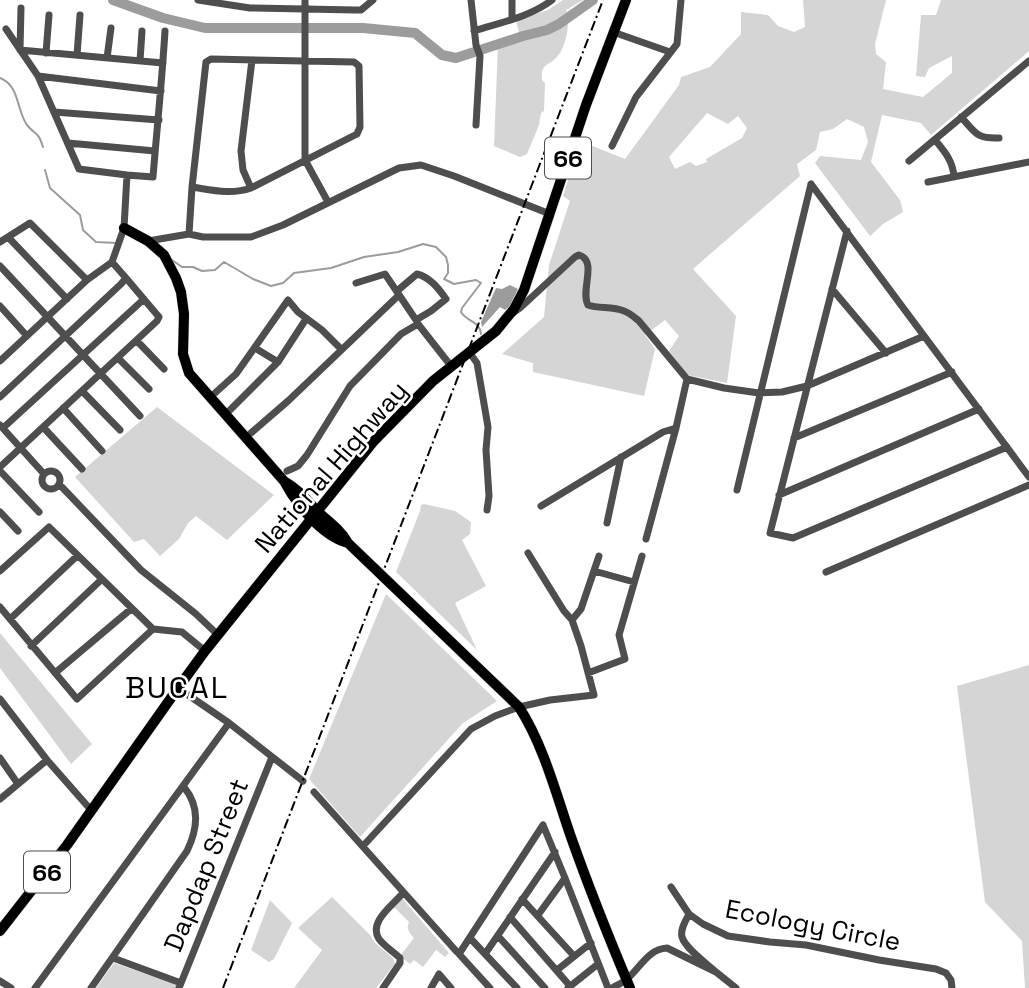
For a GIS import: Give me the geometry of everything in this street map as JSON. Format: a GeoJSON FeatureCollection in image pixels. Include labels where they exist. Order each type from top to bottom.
{"type":"FeatureCollection","features":[{"type":"Feature","properties":{"kind":"main road","name":"National Highway"},"geometry":{"type":"LineString","coordinates":[[0,931],[56,860],[205,651],[373,442],[433,381],[489,338],[510,315],[524,290],[586,105],[626,0]]}},
{"type":"Feature","properties":{"kind":"main road"},"geometry":{"type":"LineString","coordinates":[[123,232],[148,241],[163,255],[176,278],[184,314],[183,354],[189,373],[297,488],[314,515],[343,534],[348,542],[519,707],[530,725],[545,762],[576,851],[628,984]]}},
{"type":"Feature","properties":{"kind":"street"},"geometry":{"type":"LineString","coordinates":[[198,0],[250,8],[361,10],[373,0]]}},
{"type":"Feature","properties":{"kind":"street"},"geometry":{"type":"LineString","coordinates":[[305,0],[304,160],[328,202]]}},
{"type":"Feature","properties":{"kind":"street"},"geometry":{"type":"LineString","coordinates":[[471,0],[476,46],[481,56],[476,125]]}},
{"type":"Feature","properties":{"kind":"street"},"geometry":{"type":"LineString","coordinates":[[512,0],[512,19]]}},
{"type":"Feature","properties":{"kind":"street"},"geometry":{"type":"LineString","coordinates":[[474,31],[512,19],[552,0]]}},
{"type":"Feature","properties":{"kind":"street"},"geometry":{"type":"LineString","coordinates":[[612,146],[636,97],[677,44],[681,0]]}},
{"type":"Feature","properties":{"kind":"street"},"geometry":{"type":"LineString","coordinates":[[20,50],[21,8]]}},
{"type":"Feature","properties":{"kind":"street"},"geometry":{"type":"LineString","coordinates":[[46,52],[49,15]]}},
{"type":"Feature","properties":{"kind":"street"},"geometry":{"type":"LineString","coordinates":[[77,55],[80,15]]}},
{"type":"Feature","properties":{"kind":"street"},"geometry":{"type":"LineString","coordinates":[[107,58],[111,28]]}},
{"type":"Feature","properties":{"kind":"street"},"geometry":{"type":"LineString","coordinates":[[6,29],[38,76],[79,169],[153,177],[165,32]]}},
{"type":"Feature","properties":{"kind":"street"},"geometry":{"type":"LineString","coordinates":[[139,61],[142,31]]}},
{"type":"Feature","properties":{"kind":"street"},"geometry":{"type":"LineString","coordinates":[[613,32],[670,52]]}},
{"type":"Feature","properties":{"kind":"street"},"geometry":{"type":"LineString","coordinates":[[20,50],[163,63]]}},
{"type":"Feature","properties":{"kind":"street"},"geometry":{"type":"LineString","coordinates":[[188,234],[192,187],[206,62],[211,59],[354,62],[359,66],[360,127],[351,139],[239,192],[192,187]]}},
{"type":"Feature","properties":{"kind":"street"},"geometry":{"type":"LineString","coordinates":[[251,188],[243,170],[241,151],[252,60]]}},
{"type":"Feature","properties":{"kind":"street"},"geometry":{"type":"LineString","coordinates":[[909,162],[1029,61]]}},
{"type":"Feature","properties":{"kind":"street"},"geometry":{"type":"LineString","coordinates":[[38,76],[161,91]]}},
{"type":"Feature","properties":{"kind":"street"},"geometry":{"type":"LineString","coordinates":[[54,112],[159,120]]}},
{"type":"Feature","properties":{"kind":"street"},"geometry":{"type":"LineString","coordinates":[[961,117],[978,135],[986,139],[999,138]]}},
{"type":"Feature","properties":{"kind":"street"},"geometry":{"type":"LineString","coordinates":[[935,140],[954,167],[954,177]]}},
{"type":"Feature","properties":{"kind":"street"},"geometry":{"type":"LineString","coordinates":[[68,142],[155,151]]}},
{"type":"Feature","properties":{"kind":"street"},"geometry":{"type":"LineString","coordinates":[[928,183],[1029,162]]}},
{"type":"Feature","properties":{"kind":"street"},"geometry":{"type":"LineString","coordinates":[[148,241],[188,234],[203,237],[251,237],[283,225],[400,168],[421,165],[550,214]]}},
{"type":"Feature","properties":{"kind":"street"},"geometry":{"type":"LineString","coordinates":[[0,361],[87,280],[112,262],[123,232],[127,175]]}},
{"type":"Feature","properties":{"kind":"street"},"geometry":{"type":"LineString","coordinates":[[737,490],[811,184],[1029,477]]}},
{"type":"Feature","properties":{"kind":"street"},"geometry":{"type":"LineString","coordinates":[[0,242],[30,223],[87,280]]}},
{"type":"Feature","properties":{"kind":"street"},"geometry":{"type":"LineString","coordinates":[[846,231],[770,533],[793,538],[1007,447]]}},
{"type":"Feature","properties":{"kind":"street"},"geometry":{"type":"LineString","coordinates":[[8,237],[67,299]]}},
{"type":"Feature","properties":{"kind":"street"},"geometry":{"type":"LineString","coordinates":[[510,315],[575,257],[584,256],[589,265],[584,295],[590,306],[620,309],[631,314],[687,379],[759,393],[782,392],[807,386],[924,336]]}},
{"type":"Feature","properties":{"kind":"street"},"geometry":{"type":"LineString","coordinates":[[40,512],[0,469],[137,341],[159,317],[112,262]]}},
{"type":"Feature","properties":{"kind":"street"},"geometry":{"type":"LineString","coordinates":[[0,266],[140,416]]}},
{"type":"Feature","properties":{"kind":"street"},"geometry":{"type":"LineString","coordinates":[[356,283],[385,274],[451,366]]}},
{"type":"Feature","properties":{"kind":"street"},"geometry":{"type":"LineString","coordinates":[[251,433],[288,401],[417,274],[423,275],[436,286],[446,299],[401,334],[350,386],[307,455],[298,467],[285,476]]}},
{"type":"Feature","properties":{"kind":"street"},"geometry":{"type":"LineString","coordinates":[[0,397],[126,278]]}},
{"type":"Feature","properties":{"kind":"street"},"geometry":{"type":"LineString","coordinates":[[832,289],[886,353]]}},
{"type":"Feature","properties":{"kind":"street"},"geometry":{"type":"LineString","coordinates":[[44,474],[2,427],[144,299]]}},
{"type":"Feature","properties":{"kind":"street"},"geometry":{"type":"LineString","coordinates":[[215,393],[236,374],[288,300],[341,349]]}},
{"type":"Feature","properties":{"kind":"street"},"geometry":{"type":"LineString","coordinates":[[0,306],[27,336]]}},
{"type":"Feature","properties":{"kind":"street"},"geometry":{"type":"LineString","coordinates":[[230,410],[278,362],[306,319]]}},
{"type":"Feature","properties":{"kind":"street"},"geometry":{"type":"LineString","coordinates":[[137,341],[164,369]]}},
{"type":"Feature","properties":{"kind":"street"},"geometry":{"type":"LineString","coordinates":[[0,345],[8,354]]}},
{"type":"Feature","properties":{"kind":"street"},"geometry":{"type":"LineString","coordinates":[[255,348],[278,362]]}},
{"type":"Feature","properties":{"kind":"street"},"geometry":{"type":"LineString","coordinates":[[469,352],[477,363],[488,427],[487,510]]}},
{"type":"Feature","properties":{"kind":"street"},"geometry":{"type":"LineString","coordinates":[[118,358],[149,389]]}},
{"type":"Feature","properties":{"kind":"street"},"geometry":{"type":"LineString","coordinates":[[794,439],[951,372]]}},
{"type":"Feature","properties":{"kind":"street"},"geometry":{"type":"LineString","coordinates":[[646,539],[687,379]]}},
{"type":"Feature","properties":{"kind":"street"},"geometry":{"type":"LineString","coordinates":[[82,391],[120,430]]}},
{"type":"Feature","properties":{"kind":"street"},"geometry":{"type":"LineString","coordinates":[[64,408],[102,451]]}},
{"type":"Feature","properties":{"kind":"street"},"geometry":{"type":"LineString","coordinates":[[779,495],[979,409]]}},
{"type":"Feature","properties":{"kind":"street"},"geometry":{"type":"LineString","coordinates":[[43,427],[82,469]]}},
{"type":"Feature","properties":{"kind":"street"},"geometry":{"type":"LineString","coordinates":[[541,506],[663,432],[676,428]]}},
{"type":"Feature","properties":{"kind":"street"},"geometry":{"type":"LineString","coordinates":[[607,523],[621,457]]}},
{"type":"Feature","properties":{"kind":"street"},"geometry":{"type":"LineString","coordinates":[[52,470],[58,473],[59,484],[52,489],[46,487],[42,483],[44,474],[52,470]]}},
{"type":"Feature","properties":{"kind":"street"},"geometry":{"type":"LineString","coordinates":[[59,484],[141,570],[218,635]]}},
{"type":"Feature","properties":{"kind":"street"},"geometry":{"type":"LineString","coordinates":[[826,572],[1029,485]]}},
{"type":"Feature","properties":{"kind":"street"},"geometry":{"type":"LineString","coordinates":[[0,512],[18,531]]}},
{"type":"Feature","properties":{"kind":"street"},"geometry":{"type":"LineString","coordinates":[[0,571],[49,527],[153,629],[181,632],[205,651]]}},
{"type":"Feature","properties":{"kind":"street"},"geometry":{"type":"LineString","coordinates":[[363,846],[471,729],[519,707],[594,695],[572,620],[528,553]]}},
{"type":"Feature","properties":{"kind":"street"},"geometry":{"type":"LineString","coordinates":[[10,619],[77,556]]}},
{"type":"Feature","properties":{"kind":"street"},"geometry":{"type":"LineString","coordinates":[[572,620],[581,609],[598,556]]}},
{"type":"Feature","properties":{"kind":"street"},"geometry":{"type":"LineString","coordinates":[[588,673],[625,659],[619,635],[642,556]]}},
{"type":"Feature","properties":{"kind":"street"},"geometry":{"type":"LineString","coordinates":[[594,571],[634,582]]}},
{"type":"Feature","properties":{"kind":"street"},"geometry":{"type":"LineString","coordinates":[[31,646],[102,580]]}},
{"type":"Feature","properties":{"kind":"street"},"geometry":{"type":"LineString","coordinates":[[0,607],[77,699],[153,629]]}},
{"type":"Feature","properties":{"kind":"street"},"geometry":{"type":"LineString","coordinates":[[55,673],[131,609]]}},
{"type":"Feature","properties":{"kind":"street"},"geometry":{"type":"LineString","coordinates":[[178,688],[229,723],[303,781]]}},
{"type":"Feature","properties":{"kind":"street"},"geometry":{"type":"LineString","coordinates":[[0,699],[47,760],[91,810]]}},
{"type":"Feature","properties":{"kind":"street"},"geometry":{"type":"LineString","coordinates":[[35,988],[229,723]]}},
{"type":"Feature","properties":{"kind":"street","name":"Dapdap Street"},"geometry":{"type":"LineString","coordinates":[[180,985],[272,757]]}},
{"type":"Feature","properties":{"kind":"street"},"geometry":{"type":"LineString","coordinates":[[0,758],[18,784]]}},
{"type":"Feature","properties":{"kind":"street"},"geometry":{"type":"LineString","coordinates":[[1,795],[47,760]]}},
{"type":"Feature","properties":{"kind":"street"},"geometry":{"type":"LineString","coordinates":[[91,988],[193,839],[195,809],[192,797],[184,787]]}},
{"type":"Feature","properties":{"kind":"street"},"geometry":{"type":"LineString","coordinates":[[314,792],[457,952]]}},
{"type":"Feature","properties":{"kind":"street"},"geometry":{"type":"LineString","coordinates":[[490,988],[459,954],[543,825],[610,988],[628,984],[650,955],[658,949],[667,948],[716,972],[736,988]]}},
{"type":"Feature","properties":{"kind":"street"},"geometry":{"type":"LineString","coordinates":[[485,954],[555,852]]}},
{"type":"Feature","properties":{"kind":"street"},"geometry":{"type":"LineString","coordinates":[[538,915],[565,878]]}},
{"type":"Feature","properties":{"kind":"street"},"geometry":{"type":"LineString","coordinates":[[671,887],[689,914]]}},
{"type":"Feature","properties":{"kind":"street"},"geometry":{"type":"LineString","coordinates":[[383,988],[400,964],[400,958],[381,941],[376,929],[379,919],[403,893]]}},
{"type":"Feature","properties":{"kind":"street"},"geometry":{"type":"LineString","coordinates":[[522,899],[574,956]]}},
{"type":"Feature","properties":{"kind":"street","name":"Ecology Circle"},"geometry":{"type":"LineString","coordinates":[[716,972],[682,937],[689,914],[728,936],[819,947],[879,960],[936,968],[946,973],[952,988]]}},
{"type":"Feature","properties":{"kind":"street"},"geometry":{"type":"LineString","coordinates":[[510,917],[569,987],[598,964]]}},
{"type":"Feature","properties":{"kind":"street"},"geometry":{"type":"LineString","coordinates":[[498,936],[545,988]]}},
{"type":"Feature","properties":{"kind":"street"},"geometry":{"type":"LineString","coordinates":[[470,938],[516,988]]}},
{"type":"Feature","properties":{"kind":"street"},"geometry":{"type":"LineString","coordinates":[[557,970],[591,943]]}},
{"type":"Feature","properties":{"kind":"street"},"geometry":{"type":"LineString","coordinates":[[113,958],[180,985]]}},
{"type":"Feature","properties":{"kind":"street"},"geometry":{"type":"LineString","coordinates":[[431,988],[439,974],[451,988]]}},
{"type":"Feature","properties":{"kind":"street"},"geometry":{"type":"LineString","coordinates":[[0,981],[11,988]]}},
{"type":"Feature","properties":{"kind":"shaded area"},"geometry":{"type":"Polygon","coordinates":[[[563,0],[583,0],[566,10],[568,28],[565,42],[556,58],[542,71],[542,80],[545,83],[544,111],[527,154],[520,157],[494,146],[498,45],[520,37],[516,20],[548,10],[563,0]]]}},
{"type":"Feature","properties":{"kind":"shaded area"},"geometry":{"type":"Polygon","coordinates":[[[803,0],[886,0],[875,44],[876,54],[886,62],[883,89],[923,97],[952,73],[952,56],[929,68],[925,77],[916,76],[921,15],[936,15],[941,0],[1029,0],[1029,51],[931,135],[921,123],[882,115],[871,162],[900,200],[903,212],[870,236],[815,163],[820,156],[861,160],[868,142],[864,127],[847,119],[833,129],[820,132],[816,150],[797,164],[800,176],[693,269],[736,316],[727,383],[687,375],[669,351],[679,336],[665,320],[645,335],[655,349],[644,396],[533,372],[533,363],[502,354],[544,317],[549,265],[570,201],[563,196],[580,141],[625,159],[679,85],[681,77],[710,67],[741,34],[741,12],[768,15],[778,26],[794,32],[805,27],[803,0]],[[707,113],[669,157],[675,169],[690,162],[696,166],[707,162],[706,159],[742,138],[747,128],[738,116],[728,124],[707,113]]]}},
{"type":"Feature","properties":{"kind":"shaded area"},"geometry":{"type":"Polygon","coordinates":[[[510,285],[518,289],[509,308],[505,310],[500,307],[482,327],[481,322],[496,288],[502,289],[510,285]]]}},
{"type":"Feature","properties":{"kind":"shaded area"},"geometry":{"type":"Polygon","coordinates":[[[157,407],[274,495],[227,540],[196,516],[188,523],[179,539],[160,556],[144,539],[134,542],[75,477],[157,407]]]}},
{"type":"Feature","properties":{"kind":"shaded area"},"geometry":{"type":"Polygon","coordinates":[[[421,505],[455,511],[471,522],[470,534],[462,540],[486,586],[455,603],[477,650],[396,572],[421,505]]]}},
{"type":"Feature","properties":{"kind":"shaded area"},"geometry":{"type":"Polygon","coordinates":[[[386,594],[497,701],[463,723],[360,837],[309,779],[386,594]]]}},
{"type":"Feature","properties":{"kind":"shaded area"},"geometry":{"type":"Polygon","coordinates":[[[0,633],[92,744],[71,764],[0,668],[0,633]]]}},
{"type":"Feature","properties":{"kind":"shaded area"},"geometry":{"type":"Polygon","coordinates":[[[1029,665],[1029,988],[1025,988],[1022,941],[985,902],[957,686],[1029,665]]]}},
{"type":"Feature","properties":{"kind":"shaded area"},"geometry":{"type":"Polygon","coordinates":[[[332,897],[375,943],[393,958],[395,964],[376,988],[294,988],[322,950],[298,928],[332,897]]]}},
{"type":"Feature","properties":{"kind":"shaded area"},"geometry":{"type":"Polygon","coordinates":[[[401,897],[449,953],[445,957],[436,950],[423,967],[414,960],[410,964],[400,956],[414,938],[408,930],[409,922],[391,907],[401,897]]]}},
{"type":"Feature","properties":{"kind":"shaded area"},"geometry":{"type":"Polygon","coordinates":[[[270,900],[292,923],[274,959],[269,962],[251,950],[270,900]]]}},
{"type":"Feature","properties":{"kind":"shaded area"},"geometry":{"type":"Polygon","coordinates":[[[114,963],[178,985],[177,988],[96,988],[114,963]]]}},
{"type":"Feature","properties":{"kind":"waterway"},"geometry":{"type":"LineString","coordinates":[[113,0],[163,18],[205,28],[363,28],[415,33],[442,55],[456,58],[547,30],[593,0]]}},
{"type":"Feature","properties":{"kind":"waterway"},"geometry":{"type":"LineString","coordinates":[[0,78],[11,86],[27,125],[38,136],[43,147]]}},
{"type":"Feature","properties":{"kind":"waterway"},"geometry":{"type":"LineString","coordinates":[[45,170],[50,188],[80,215],[83,230],[96,242],[117,243]]}},
{"type":"Feature","properties":{"kind":"waterway"},"geometry":{"type":"LineString","coordinates":[[172,260],[182,267],[193,267],[202,271],[215,270],[224,262],[271,286],[283,283],[294,273],[331,268],[364,257],[398,252],[423,244],[436,247],[446,257],[448,273],[444,279],[454,284],[476,280],[481,283],[461,312],[478,326],[481,334]]}},
{"type":"Feature","properties":{"kind":"railway"},"geometry":{"type":"LineString","coordinates":[[223,988],[603,0]]}},
{"type":"Feature","properties":{"kind":"district","name":"BUCAL"},"geometry":{"type":"Point","coordinates":[177,687]}}]}
